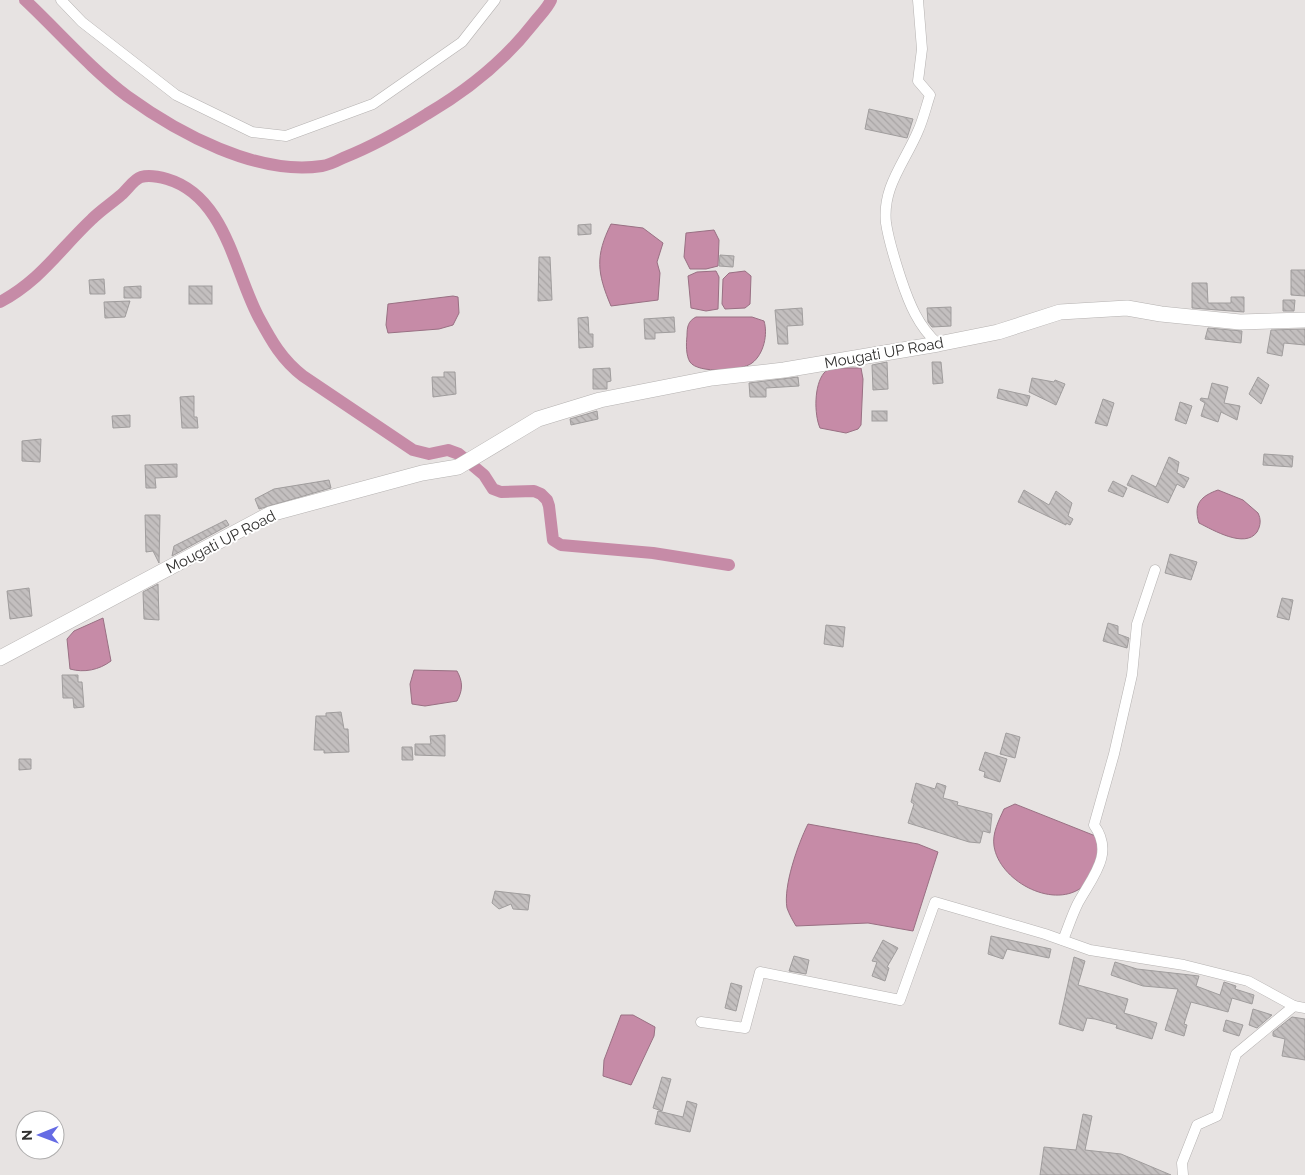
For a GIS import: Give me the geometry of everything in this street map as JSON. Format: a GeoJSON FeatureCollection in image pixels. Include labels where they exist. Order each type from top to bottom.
{"type":"FeatureCollection","features":[{"type":"Feature","properties":{"kind":"street"},"geometry":{"type":"LineString","coordinates":[[61,0],[82,22],[176,95],[252,132],[286,136],[373,104],[462,42],[495,0]]}},
{"type":"Feature","properties":{"kind":"street"},"geometry":{"type":"LineString","coordinates":[[918,0],[922,49],[918,81],[930,95],[918,132],[899,165],[891,186],[886,222],[891,250],[912,307],[924,332],[938,344]]}},
{"type":"Feature","properties":{"kind":"street","name":"Mougati UP Road"},"geometry":{"type":"LineString","coordinates":[[0,658],[270,514],[422,473],[458,467],[538,418],[600,400],[712,378],[784,370],[938,344],[998,332],[1060,312],[1101,308],[1127,308],[1161,314],[1240,322],[1305,320]]}},
{"type":"Feature","properties":{"kind":"street"},"geometry":{"type":"LineString","coordinates":[[1063,940],[1078,904],[1102,857],[1102,836],[1094,825],[1114,754],[1132,676],[1137,624],[1155,570]]}},
{"type":"Feature","properties":{"kind":"street"},"geometry":{"type":"LineString","coordinates":[[701,1022],[745,1028],[760,972],[900,1000],[935,902],[1063,940],[1090,950],[1184,965],[1248,981],[1294,1006],[1305,1008]]}},
{"type":"Feature","properties":{"kind":"street"},"geometry":{"type":"LineString","coordinates":[[1184,1175],[1182,1163],[1197,1125],[1217,1116],[1236,1054],[1294,1006]]}},
{"type":"Feature","properties":{"kind":"shaded area"},"geometry":{"type":"Polygon","coordinates":[[[611,224],[643,228],[663,243],[657,262],[660,273],[658,300],[611,306],[603,284],[600,255],[611,224]]]}},
{"type":"Feature","properties":{"kind":"shaded area"},"geometry":{"type":"Polygon","coordinates":[[[714,230],[719,240],[718,266],[706,269],[690,269],[684,257],[686,233],[714,230]]]}},
{"type":"Feature","properties":{"kind":"shaded area"},"geometry":{"type":"Polygon","coordinates":[[[716,271],[719,277],[718,309],[706,311],[691,308],[688,276],[697,272],[716,271]]]}},
{"type":"Feature","properties":{"kind":"shaded area"},"geometry":{"type":"Polygon","coordinates":[[[745,271],[751,276],[750,304],[745,308],[725,309],[722,304],[723,279],[729,273],[745,271]]]}},
{"type":"Feature","properties":{"kind":"shaded area"},"geometry":{"type":"Polygon","coordinates":[[[458,297],[459,313],[453,325],[439,329],[388,333],[386,325],[388,304],[458,297]]]}},
{"type":"Feature","properties":{"kind":"shaded area"},"geometry":{"type":"Polygon","coordinates":[[[696,317],[752,317],[764,321],[765,338],[760,354],[752,363],[739,368],[710,370],[695,366],[690,362],[686,343],[688,325],[696,317]]]}},
{"type":"Feature","properties":{"kind":"shaded area"},"geometry":{"type":"Polygon","coordinates":[[[839,368],[861,368],[863,379],[861,425],[858,429],[846,433],[820,428],[817,415],[816,400],[821,378],[827,371],[839,368]]]}},
{"type":"Feature","properties":{"kind":"shaded area"},"geometry":{"type":"Polygon","coordinates":[[[1218,490],[1243,500],[1258,513],[1259,527],[1252,537],[1245,539],[1229,536],[1199,523],[1197,511],[1200,502],[1207,495],[1218,490]]]}},
{"type":"Feature","properties":{"kind":"shaded area"},"geometry":{"type":"Polygon","coordinates":[[[103,618],[111,661],[102,667],[91,670],[70,669],[67,639],[74,631],[103,618]]]}},
{"type":"Feature","properties":{"kind":"shaded area"},"geometry":{"type":"Polygon","coordinates":[[[414,670],[457,671],[461,686],[457,701],[425,706],[412,704],[410,684],[414,670]]]}},
{"type":"Feature","properties":{"kind":"shaded area"},"geometry":{"type":"Polygon","coordinates":[[[1015,804],[1098,837],[1100,844],[1099,853],[1092,877],[1088,883],[1069,894],[1055,895],[1042,893],[1028,888],[1005,870],[994,846],[994,836],[1004,809],[1015,804]]]}},
{"type":"Feature","properties":{"kind":"shaded area"},"geometry":{"type":"Polygon","coordinates":[[[808,824],[918,844],[938,852],[913,931],[868,923],[796,926],[787,908],[787,888],[796,854],[808,824]]]}},
{"type":"Feature","properties":{"kind":"shaded area"},"geometry":{"type":"Polygon","coordinates":[[[621,1015],[633,1015],[655,1027],[654,1036],[631,1085],[603,1076],[604,1060],[621,1015]]]}},
{"type":"Feature","properties":{"kind":"building"},"geometry":{"type":"Polygon","coordinates":[[[869,109],[913,119],[907,138],[865,129],[869,109]]]}},
{"type":"Feature","properties":{"kind":"building"},"geometry":{"type":"Polygon","coordinates":[[[591,224],[591,234],[578,235],[578,225],[591,224]]]}},
{"type":"Feature","properties":{"kind":"building"},"geometry":{"type":"Polygon","coordinates":[[[720,255],[734,256],[733,267],[719,266],[720,255]]]}},
{"type":"Feature","properties":{"kind":"building"},"geometry":{"type":"Polygon","coordinates":[[[539,257],[550,257],[552,300],[538,301],[539,257]]]}},
{"type":"Feature","properties":{"kind":"building"},"geometry":{"type":"Polygon","coordinates":[[[1291,270],[1305,270],[1305,296],[1291,295],[1291,270]]]}},
{"type":"Feature","properties":{"kind":"building"},"geometry":{"type":"Polygon","coordinates":[[[104,279],[105,294],[90,294],[89,280],[104,279]]]}},
{"type":"Feature","properties":{"kind":"building"},"geometry":{"type":"Polygon","coordinates":[[[1192,283],[1207,283],[1208,303],[1231,303],[1231,297],[1244,297],[1244,312],[1192,308],[1192,283]]]}},
{"type":"Feature","properties":{"kind":"building"},"geometry":{"type":"Polygon","coordinates":[[[141,286],[141,298],[124,298],[124,287],[141,286]]]}},
{"type":"Feature","properties":{"kind":"building"},"geometry":{"type":"Polygon","coordinates":[[[189,286],[212,286],[212,304],[189,304],[189,286]]]}},
{"type":"Feature","properties":{"kind":"building"},"geometry":{"type":"Polygon","coordinates":[[[1283,300],[1295,300],[1294,311],[1283,311],[1283,300]]]}},
{"type":"Feature","properties":{"kind":"building"},"geometry":{"type":"Polygon","coordinates":[[[130,301],[125,317],[105,318],[104,302],[130,301]]]}},
{"type":"Feature","properties":{"kind":"building"},"geometry":{"type":"Polygon","coordinates":[[[951,307],[951,326],[932,327],[928,322],[927,308],[951,307]]]}},
{"type":"Feature","properties":{"kind":"building"},"geometry":{"type":"Polygon","coordinates":[[[802,308],[803,325],[787,326],[788,344],[778,344],[775,310],[802,308]]]}},
{"type":"Feature","properties":{"kind":"building"},"geometry":{"type":"Polygon","coordinates":[[[588,317],[589,334],[593,334],[593,347],[579,348],[578,318],[588,317]]]}},
{"type":"Feature","properties":{"kind":"building"},"geometry":{"type":"Polygon","coordinates":[[[674,317],[675,332],[655,333],[655,339],[645,339],[644,319],[674,317]]]}},
{"type":"Feature","properties":{"kind":"building"},"geometry":{"type":"Polygon","coordinates":[[[1208,328],[1242,331],[1241,343],[1205,339],[1208,328]]]}},
{"type":"Feature","properties":{"kind":"building"},"geometry":{"type":"Polygon","coordinates":[[[1305,329],[1305,345],[1284,343],[1282,356],[1267,353],[1271,330],[1305,329]]]}},
{"type":"Feature","properties":{"kind":"building"},"geometry":{"type":"Polygon","coordinates":[[[887,362],[888,389],[873,390],[872,365],[887,362]]]}},
{"type":"Feature","properties":{"kind":"building"},"geometry":{"type":"Polygon","coordinates":[[[932,362],[941,362],[943,383],[933,384],[932,362]]]}},
{"type":"Feature","properties":{"kind":"building"},"geometry":{"type":"Polygon","coordinates":[[[610,368],[611,381],[607,382],[607,389],[593,389],[593,369],[610,368]]]}},
{"type":"Feature","properties":{"kind":"building"},"geometry":{"type":"Polygon","coordinates":[[[444,372],[455,372],[456,394],[433,397],[432,377],[444,377],[444,372]]]}},
{"type":"Feature","properties":{"kind":"building"},"geometry":{"type":"Polygon","coordinates":[[[798,377],[799,386],[766,388],[766,397],[750,397],[749,383],[798,377]]]}},
{"type":"Feature","properties":{"kind":"building"},"geometry":{"type":"Polygon","coordinates":[[[1258,377],[1269,385],[1261,404],[1249,394],[1258,377]]]}},
{"type":"Feature","properties":{"kind":"building"},"geometry":{"type":"Polygon","coordinates":[[[1032,378],[1054,382],[1055,380],[1065,384],[1056,405],[1029,392],[1032,378]]]}},
{"type":"Feature","properties":{"kind":"building"},"geometry":{"type":"Polygon","coordinates":[[[1212,383],[1228,387],[1224,403],[1240,406],[1237,420],[1221,412],[1218,422],[1201,416],[1205,403],[1200,400],[1201,398],[1208,399],[1212,383]]]}},
{"type":"Feature","properties":{"kind":"building"},"geometry":{"type":"Polygon","coordinates":[[[999,389],[1030,396],[1027,406],[997,398],[999,389]]]}},
{"type":"Feature","properties":{"kind":"building"},"geometry":{"type":"Polygon","coordinates":[[[194,396],[194,417],[197,417],[198,428],[182,428],[180,397],[194,396]]]}},
{"type":"Feature","properties":{"kind":"building"},"geometry":{"type":"Polygon","coordinates":[[[1103,399],[1114,403],[1107,426],[1095,423],[1103,399]]]}},
{"type":"Feature","properties":{"kind":"building"},"geometry":{"type":"Polygon","coordinates":[[[1180,402],[1192,406],[1186,424],[1175,420],[1180,402]]]}},
{"type":"Feature","properties":{"kind":"building"},"geometry":{"type":"Polygon","coordinates":[[[597,411],[598,419],[571,425],[570,419],[597,411]]]}},
{"type":"Feature","properties":{"kind":"building"},"geometry":{"type":"Polygon","coordinates":[[[872,411],[887,411],[887,421],[872,421],[872,411]]]}},
{"type":"Feature","properties":{"kind":"building"},"geometry":{"type":"Polygon","coordinates":[[[130,415],[130,427],[113,428],[112,416],[130,415]]]}},
{"type":"Feature","properties":{"kind":"building"},"geometry":{"type":"Polygon","coordinates":[[[41,439],[40,462],[22,461],[22,441],[41,439]]]}},
{"type":"Feature","properties":{"kind":"building"},"geometry":{"type":"Polygon","coordinates":[[[1264,454],[1293,456],[1292,467],[1263,465],[1264,454]]]}},
{"type":"Feature","properties":{"kind":"building"},"geometry":{"type":"Polygon","coordinates":[[[1169,457],[1179,462],[1177,473],[1189,478],[1184,488],[1177,484],[1168,503],[1127,485],[1132,475],[1156,487],[1169,457]]]}},
{"type":"Feature","properties":{"kind":"building"},"geometry":{"type":"Polygon","coordinates":[[[177,464],[177,477],[155,478],[156,488],[146,488],[145,465],[177,464]]]}},
{"type":"Feature","properties":{"kind":"building"},"geometry":{"type":"Polygon","coordinates":[[[329,480],[331,488],[259,509],[255,499],[274,489],[329,480]]]}},
{"type":"Feature","properties":{"kind":"building"},"geometry":{"type":"Polygon","coordinates":[[[1113,481],[1127,488],[1123,497],[1108,491],[1113,481]]]}},
{"type":"Feature","properties":{"kind":"building"},"geometry":{"type":"Polygon","coordinates":[[[1024,490],[1049,505],[1056,491],[1072,503],[1068,516],[1073,519],[1070,525],[1066,523],[1066,525],[1018,502],[1024,490]]]}},
{"type":"Feature","properties":{"kind":"building"},"geometry":{"type":"Polygon","coordinates":[[[145,515],[160,515],[159,563],[153,551],[146,552],[145,515]]]}},
{"type":"Feature","properties":{"kind":"building"},"geometry":{"type":"Polygon","coordinates":[[[226,520],[229,525],[172,556],[174,546],[226,520]]]}},
{"type":"Feature","properties":{"kind":"building"},"geometry":{"type":"Polygon","coordinates":[[[1170,554],[1197,562],[1191,580],[1165,573],[1170,554]]]}},
{"type":"Feature","properties":{"kind":"building"},"geometry":{"type":"Polygon","coordinates":[[[158,584],[159,620],[144,619],[143,592],[158,584]]]}},
{"type":"Feature","properties":{"kind":"building"},"geometry":{"type":"Polygon","coordinates":[[[29,588],[32,616],[10,619],[7,591],[29,588]]]}},
{"type":"Feature","properties":{"kind":"building"},"geometry":{"type":"Polygon","coordinates":[[[1282,598],[1293,600],[1289,620],[1277,617],[1282,598]]]}},
{"type":"Feature","properties":{"kind":"building"},"geometry":{"type":"Polygon","coordinates":[[[1108,623],[1118,626],[1118,634],[1129,638],[1127,648],[1103,641],[1108,623]]]}},
{"type":"Feature","properties":{"kind":"building"},"geometry":{"type":"Polygon","coordinates":[[[826,625],[845,627],[843,647],[824,644],[826,625]]]}},
{"type":"Feature","properties":{"kind":"building"},"geometry":{"type":"Polygon","coordinates":[[[62,675],[78,675],[78,682],[82,682],[84,707],[74,708],[73,698],[63,698],[62,675]]]}},
{"type":"Feature","properties":{"kind":"building"},"geometry":{"type":"Polygon","coordinates":[[[341,712],[344,729],[348,729],[349,752],[324,753],[324,750],[314,750],[316,716],[326,716],[326,713],[341,712]]]}},
{"type":"Feature","properties":{"kind":"building"},"geometry":{"type":"Polygon","coordinates":[[[1006,733],[1020,737],[1015,758],[1000,754],[1006,733]]]}},
{"type":"Feature","properties":{"kind":"building"},"geometry":{"type":"Polygon","coordinates":[[[445,735],[445,756],[415,755],[415,744],[431,744],[430,736],[445,735]]]}},
{"type":"Feature","properties":{"kind":"building"},"geometry":{"type":"Polygon","coordinates":[[[402,747],[412,747],[413,760],[402,760],[402,747]]]}},
{"type":"Feature","properties":{"kind":"building"},"geometry":{"type":"Polygon","coordinates":[[[985,752],[1007,759],[1000,782],[984,777],[985,772],[979,770],[985,752]]]}},
{"type":"Feature","properties":{"kind":"building"},"geometry":{"type":"Polygon","coordinates":[[[19,759],[31,759],[31,769],[19,770],[19,759]]]}},
{"type":"Feature","properties":{"kind":"building"},"geometry":{"type":"Polygon","coordinates":[[[916,783],[935,789],[937,783],[946,786],[943,798],[958,802],[957,805],[992,814],[990,833],[983,831],[980,843],[969,842],[908,823],[914,804],[911,802],[916,783]]]}},
{"type":"Feature","properties":{"kind":"building"},"geometry":{"type":"Polygon","coordinates":[[[495,891],[530,895],[528,910],[513,909],[511,904],[499,909],[492,903],[495,891]]]}},
{"type":"Feature","properties":{"kind":"building"},"geometry":{"type":"Polygon","coordinates":[[[991,936],[1051,949],[1049,958],[1007,949],[1003,959],[988,954],[991,936]]]}},
{"type":"Feature","properties":{"kind":"building"},"geometry":{"type":"Polygon","coordinates":[[[883,940],[898,948],[887,967],[889,968],[885,981],[872,976],[877,962],[872,961],[883,940]]]}},
{"type":"Feature","properties":{"kind":"building"},"geometry":{"type":"Polygon","coordinates":[[[794,956],[809,960],[806,974],[789,971],[794,956]]]}},
{"type":"Feature","properties":{"kind":"building"},"geometry":{"type":"Polygon","coordinates":[[[1074,957],[1085,961],[1078,985],[1128,999],[1124,1013],[1157,1023],[1152,1039],[1116,1028],[1117,1025],[1095,1019],[1087,1018],[1083,1031],[1059,1024],[1074,957]]]}},
{"type":"Feature","properties":{"kind":"building"},"geometry":{"type":"Polygon","coordinates":[[[1115,962],[1137,969],[1199,976],[1196,986],[1220,995],[1224,982],[1236,986],[1235,989],[1254,995],[1252,1004],[1232,998],[1228,1012],[1191,1002],[1184,1024],[1187,1025],[1184,1036],[1165,1030],[1178,989],[1143,986],[1111,975],[1115,962]]]}},
{"type":"Feature","properties":{"kind":"building"},"geometry":{"type":"Polygon","coordinates":[[[731,983],[742,986],[736,1011],[725,1008],[731,983]]]}},
{"type":"Feature","properties":{"kind":"building"},"geometry":{"type":"Polygon","coordinates":[[[1253,1009],[1272,1015],[1257,1028],[1249,1025],[1253,1009]]]}},
{"type":"Feature","properties":{"kind":"building"},"geometry":{"type":"Polygon","coordinates":[[[1292,1017],[1305,1019],[1305,1060],[1282,1056],[1285,1039],[1273,1036],[1273,1032],[1292,1017]]]}},
{"type":"Feature","properties":{"kind":"building"},"geometry":{"type":"Polygon","coordinates":[[[1226,1020],[1243,1025],[1239,1036],[1223,1031],[1226,1020]]]}},
{"type":"Feature","properties":{"kind":"building"},"geometry":{"type":"Polygon","coordinates":[[[662,1077],[671,1079],[662,1111],[653,1108],[662,1077]]]}},
{"type":"Feature","properties":{"kind":"building"},"geometry":{"type":"Polygon","coordinates":[[[687,1101],[697,1104],[690,1132],[655,1124],[658,1111],[683,1117],[687,1101]]]}},
{"type":"Feature","properties":{"kind":"building"},"geometry":{"type":"Polygon","coordinates":[[[1083,1114],[1092,1116],[1085,1150],[1121,1154],[1171,1175],[1040,1175],[1044,1147],[1076,1150],[1083,1114]]]}},
{"type":"Feature","properties":{"kind":"waterway"},"geometry":{"type":"LineString","coordinates":[[25,0],[87,62],[113,85],[147,110],[219,149],[245,158],[297,167],[322,166],[333,163],[386,138],[442,105],[471,85],[498,62],[522,38],[551,0]]}},
{"type":"Feature","properties":{"kind":"waterway"},"geometry":{"type":"LineString","coordinates":[[0,302],[27,284],[92,219],[136,180],[147,176],[167,179],[187,188],[202,201],[215,218],[263,325],[283,356],[303,376],[413,450],[429,454],[448,450],[459,454],[484,475],[493,489],[501,492],[534,491],[541,494],[547,500],[549,506],[553,540],[561,545],[653,553],[729,565]]}}]}
